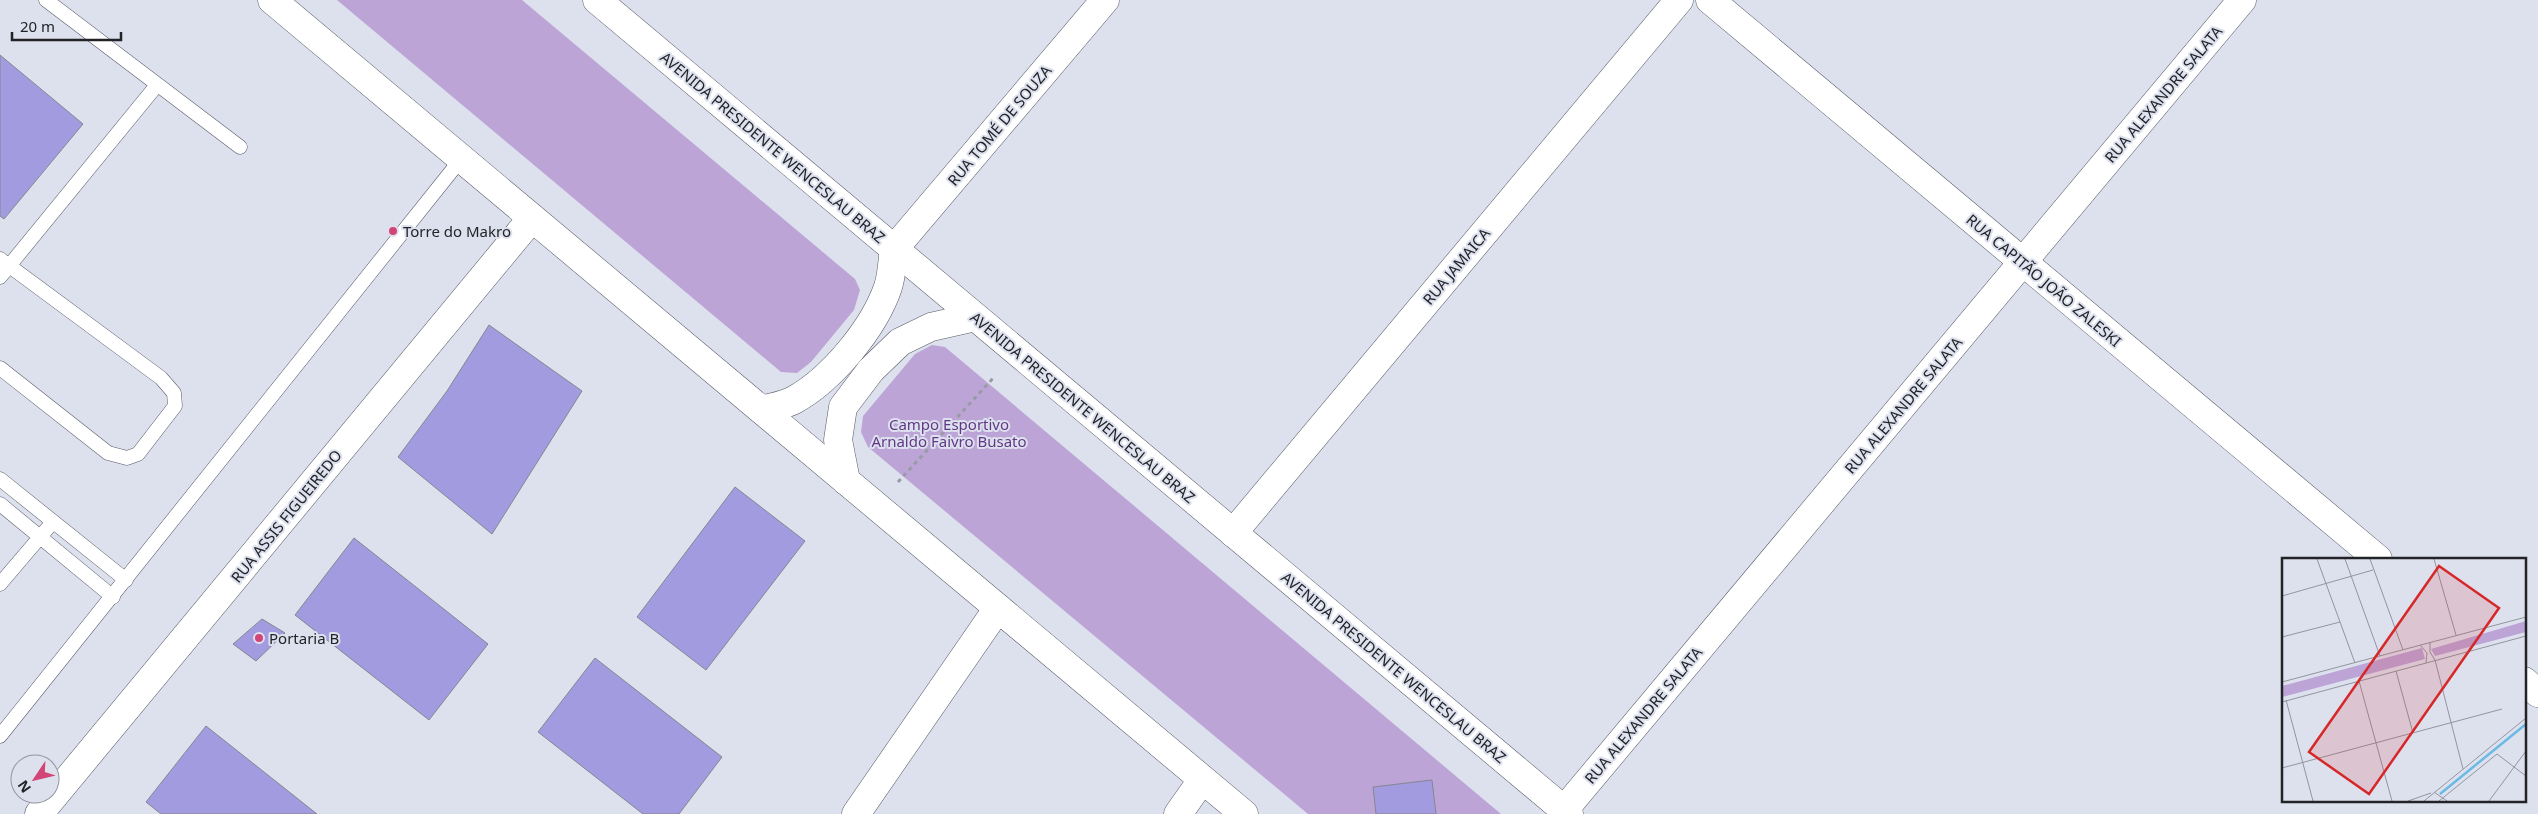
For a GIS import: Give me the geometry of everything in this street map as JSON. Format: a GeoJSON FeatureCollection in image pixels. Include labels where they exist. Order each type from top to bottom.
{"type":"FeatureCollection","features":[{"type":"Feature","properties":{"kind":"street"},"geometry":{"type":"LineString","coordinates":[[272,0],[1244,814]]}},
{"type":"Feature","properties":{"kind":"street","name":"AVENIDA PRESIDENTE WENCESLAU BRAZ"},"geometry":{"type":"LineString","coordinates":[[597,0],[1567,812]]}},
{"type":"Feature","properties":{"kind":"street","name":"RUA TOMÉ DE SOUZA"},"geometry":{"type":"LineString","coordinates":[[894,249],[1104,0]]}},
{"type":"Feature","properties":{"kind":"street","name":"RUA JAMAICA"},"geometry":{"type":"LineString","coordinates":[[1233,533],[1679,0]]}},
{"type":"Feature","properties":{"kind":"street","name":"RUA CAPITÃO JOÃO ZALESKI"},"geometry":{"type":"LineString","coordinates":[[1710,0],[2377,558]]}},
{"type":"Feature","properties":{"kind":"street","name":"RUA ALEXANDRE SALATA"},"geometry":{"type":"LineString","coordinates":[[1567,812],[2242,0]]}},
{"type":"Feature","properties":{"kind":"street","name":"RUA ASSIS FIGUEIREDO"},"geometry":{"type":"LineString","coordinates":[[39,814],[532,218]]}},
{"type":"Feature","properties":{"kind":"street"},"geometry":{"type":"LineString","coordinates":[[762,410],[794,401],[820,381],[852,349],[873,320],[888,286],[894,249]]}},
{"type":"Feature","properties":{"kind":"street"},"geometry":{"type":"LineString","coordinates":[[846,481],[838,440],[843,407],[871,370],[900,342],[931,327],[976,317]]}},
{"type":"Feature","properties":{"kind":"street"},"geometry":{"type":"LineString","coordinates":[[856,814],[998,608]]}},
{"type":"Feature","properties":{"kind":"street"},"geometry":{"type":"LineString","coordinates":[[2526,683],[2538,693]]}},
{"type":"Feature","properties":{"kind":"street"},"geometry":{"type":"LineString","coordinates":[[1178,814],[1202,780]]}},
{"type":"Feature","properties":{"kind":"lane"},"geometry":{"type":"LineString","coordinates":[[46,0],[240,147]]}},
{"type":"Feature","properties":{"kind":"lane"},"geometry":{"type":"LineString","coordinates":[[0,368],[108,453],[127,458],[138,454],[175,406],[174,393],[161,378],[3,267],[157,85]]}},
{"type":"Feature","properties":{"kind":"lane"},"geometry":{"type":"LineString","coordinates":[[0,736],[462,158]]}},
{"type":"Feature","properties":{"kind":"lane"},"geometry":{"type":"LineString","coordinates":[[0,479],[52,523],[126,580]]}},
{"type":"Feature","properties":{"kind":"lane"},"geometry":{"type":"LineString","coordinates":[[0,504],[112,597]]}},
{"type":"Feature","properties":{"kind":"lane"},"geometry":{"type":"LineString","coordinates":[[0,584],[52,523]]}},
{"type":"Feature","properties":{"kind":"path"},"geometry":{"type":"LineString","coordinates":[[876,506],[1018,352]]}},
{"type":"Feature","properties":{"kind":"green space"},"geometry":{"type":"Polygon","coordinates":[[[337,0],[522,0],[855,279],[860,290],[854,310],[811,362],[797,373],[781,372],[337,0]]]}},
{"type":"Feature","properties":{"kind":"green space","name":"Campo Esportivo Arnaldo Faivro Busato"},"geometry":{"type":"Polygon","coordinates":[[[932,345],[945,347],[1501,814],[1308,814],[868,447],[861,432],[863,416],[915,354],[932,345]]]}},
{"type":"Feature","properties":{"kind":"building"},"geometry":{"type":"Polygon","coordinates":[[[0,55],[83,124],[4,219],[0,216],[0,55]]]}},
{"type":"Feature","properties":{"kind":"building"},"geometry":{"type":"Polygon","coordinates":[[[489,325],[582,391],[492,534],[398,457],[447,391],[489,325]]]}},
{"type":"Feature","properties":{"kind":"building"},"geometry":{"type":"Polygon","coordinates":[[[735,487],[805,541],[706,670],[637,617],[735,487]]]}},
{"type":"Feature","properties":{"kind":"building"},"geometry":{"type":"Polygon","coordinates":[[[354,538],[488,644],[429,720],[295,615],[354,538]]]}},
{"type":"Feature","properties":{"kind":"building","name":"Portaria B"},"geometry":{"type":"Polygon","coordinates":[[[262,619],[285,633],[256,661],[233,644],[262,619]]]}},
{"type":"Feature","properties":{"kind":"building"},"geometry":{"type":"Polygon","coordinates":[[[595,658],[722,757],[679,814],[643,814],[538,732],[595,658]]]}},
{"type":"Feature","properties":{"kind":"building"},"geometry":{"type":"Polygon","coordinates":[[[206,726],[317,814],[161,814],[146,802],[206,726]]]}},
{"type":"Feature","properties":{"kind":"building"},"geometry":{"type":"Polygon","coordinates":[[[1432,780],[1436,814],[1376,814],[1373,787],[1432,780]]]}},
{"type":"Feature","properties":{"kind":"place","name":"Torre do Makro"},"geometry":{"type":"Point","coordinates":[393,231]}},
{"type":"Feature","properties":{"kind":"place","name":"Portaria B"},"geometry":{"type":"Point","coordinates":[259,638]}}]}
